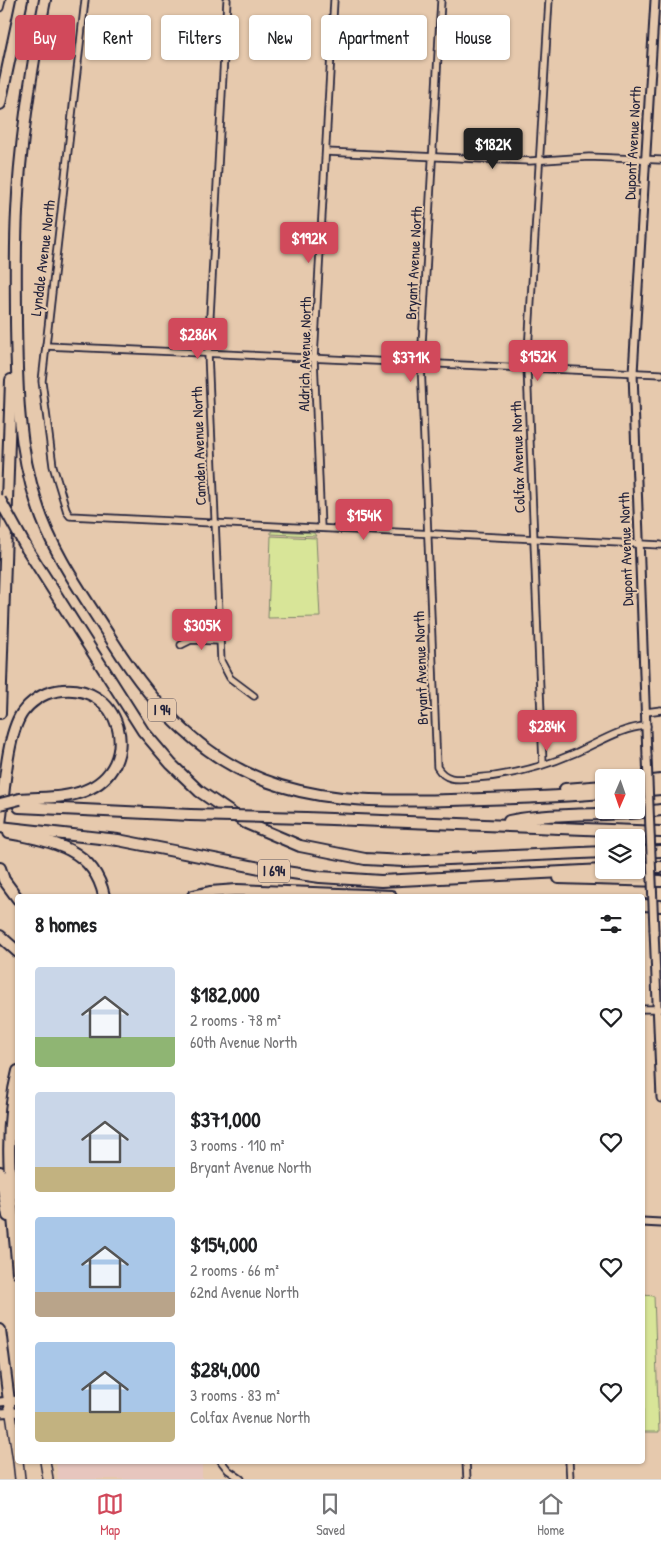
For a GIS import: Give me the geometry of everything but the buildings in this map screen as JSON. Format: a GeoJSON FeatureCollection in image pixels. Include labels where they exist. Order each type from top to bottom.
{"type":"FeatureCollection","features":[{"type":"Feature","properties":{"kind":"highway"},"geometry":{"type":"LineString","coordinates":[[0,104],[22,0]]}},
{"type":"Feature","properties":{"kind":"highway","name":"I 94"},"geometry":{"type":"LineString","coordinates":[[45,0],[34,58],[22,147],[17,210],[18,415],[24,456],[37,505],[57,552],[73,581],[140,682],[172,721],[217,756],[235,767],[279,786],[314,795],[376,800],[595,794]]}},
{"type":"Feature","properties":{"kind":"highway"},"geometry":{"type":"LineString","coordinates":[[0,713],[8,440],[16,282]]}},
{"type":"Feature","properties":{"kind":"highway","name":"I 94"},"geometry":{"type":"LineString","coordinates":[[0,500],[28,549],[154,744],[199,791],[246,823],[300,846],[365,859],[404,861],[595,852]]}},
{"type":"Feature","properties":{"kind":"highway"},"geometry":{"type":"LineString","coordinates":[[0,804],[19,803],[74,794],[95,785],[109,774],[118,758],[120,736],[115,718],[101,701],[86,692],[63,689],[41,696],[25,709],[18,720],[12,742],[0,826]]}},
{"type":"Feature","properties":{"kind":"highway"},"geometry":{"type":"LineString","coordinates":[[645,782],[661,780]]}},
{"type":"Feature","properties":{"kind":"highway"},"geometry":{"type":"LineString","coordinates":[[547,797],[566,789],[595,787]]}},
{"type":"Feature","properties":{"kind":"highway"},"geometry":{"type":"LineString","coordinates":[[645,790],[661,789]]}},
{"type":"Feature","properties":{"kind":"highway"},"geometry":{"type":"LineString","coordinates":[[19,803],[190,814],[493,824],[661,832]]}},
{"type":"Feature","properties":{"kind":"highway"},"geometry":{"type":"LineString","coordinates":[[493,824],[536,816],[607,815],[661,810]]}},
{"type":"Feature","properties":{"kind":"highway","name":"I 694"},"geometry":{"type":"LineString","coordinates":[[0,826],[15,831],[118,840],[265,869],[320,877],[381,881],[595,871]]}},
{"type":"Feature","properties":{"kind":"highway"},"geometry":{"type":"LineString","coordinates":[[586,828],[661,826]]}},
{"type":"Feature","properties":{"kind":"highway"},"geometry":{"type":"LineString","coordinates":[[0,832],[15,831],[77,852],[96,873],[103,894]]}},
{"type":"Feature","properties":{"kind":"highway"},"geometry":{"type":"LineString","coordinates":[[645,852],[661,851]]}},
{"type":"Feature","properties":{"kind":"highway"},"geometry":{"type":"LineString","coordinates":[[645,867],[661,867]]}},
{"type":"Feature","properties":{"kind":"highway"},"geometry":{"type":"LineString","coordinates":[[0,868],[4,880],[15,895]]}},
{"type":"Feature","properties":{"kind":"highway"},"geometry":{"type":"LineString","coordinates":[[536,875],[576,880],[661,881]]}},
{"type":"Feature","properties":{"kind":"highway"},"geometry":{"type":"LineString","coordinates":[[202,894],[237,890],[340,894]]}},
{"type":"Feature","properties":{"kind":"highway"},"geometry":{"type":"LineString","coordinates":[[645,901],[661,901]]}},
{"type":"Feature","properties":{"kind":"highway"},"geometry":{"type":"LineString","coordinates":[[645,905],[661,906]]}},
{"type":"Feature","properties":{"kind":"highway"},"geometry":{"type":"LineString","coordinates":[[0,936],[15,949]]}},
{"type":"Feature","properties":{"kind":"highway"},"geometry":{"type":"LineString","coordinates":[[15,1086],[12,1102],[10,1142],[15,1223]]}},
{"type":"Feature","properties":{"kind":"highway"},"geometry":{"type":"LineString","coordinates":[[0,1172],[15,1261]]}},
{"type":"Feature","properties":{"kind":"highway"},"geometry":{"type":"LineString","coordinates":[[0,1330],[9,1401],[14,1412]]}},
{"type":"Feature","properties":{"kind":"highway"},"geometry":{"type":"LineString","coordinates":[[18,1464],[20,1479]]}},
{"type":"Feature","properties":{"kind":"highway"},"geometry":{"type":"LineString","coordinates":[[46,1464],[48,1479]]}},
{"type":"Feature","properties":{"kind":"street"},"geometry":{"type":"LineString","coordinates":[[0,8],[2,0]]}},
{"type":"Feature","properties":{"kind":"street","name":"Lyndale Avenue North"},"geometry":{"type":"LineString","coordinates":[[85,0],[42,381],[53,466],[67,512],[70,516],[215,524]]}},
{"type":"Feature","properties":{"kind":"street","name":"Camden Avenue North"},"geometry":{"type":"LineString","coordinates":[[227,0],[208,353],[219,640],[223,668],[230,678],[254,696]]}},
{"type":"Feature","properties":{"kind":"street","name":"Aldrich Avenue North"},"geometry":{"type":"LineString","coordinates":[[321,528],[314,358],[334,0]]}},
{"type":"Feature","properties":{"kind":"street","name":"Bryant Avenue North"},"geometry":{"type":"LineString","coordinates":[[441,0],[421,363],[437,767],[445,777],[461,779],[518,772],[542,764]]}},
{"type":"Feature","properties":{"kind":"street","name":"Colfax Avenue North"},"geometry":{"type":"LineString","coordinates":[[542,764],[527,368],[549,0]]}},
{"type":"Feature","properties":{"kind":"street","name":"Dupont Avenue North"},"geometry":{"type":"LineString","coordinates":[[655,0],[633,373],[661,1098]]}},
{"type":"Feature","properties":{"kind":"street"},"geometry":{"type":"LineString","coordinates":[[326,152],[432,158],[539,161],[589,157],[661,160]]}},
{"type":"Feature","properties":{"kind":"street"},"geometry":{"type":"LineString","coordinates":[[46,346],[661,374]]}},
{"type":"Feature","properties":{"kind":"street"},"geometry":{"type":"LineString","coordinates":[[215,524],[661,545]]}},
{"type":"Feature","properties":{"kind":"street"},"geometry":{"type":"LineString","coordinates":[[181,645],[191,640],[219,640]]}},
{"type":"Feature","properties":{"kind":"street"},"geometry":{"type":"LineString","coordinates":[[646,712],[661,710]]}},
{"type":"Feature","properties":{"kind":"street"},"geometry":{"type":"LineString","coordinates":[[542,764],[572,754],[630,728],[647,726]]}},
{"type":"Feature","properties":{"kind":"street"},"geometry":{"type":"LineString","coordinates":[[645,1009],[659,1009]]}},
{"type":"Feature","properties":{"kind":"street"},"geometry":{"type":"LineString","coordinates":[[645,1222],[661,1222]]}},
{"type":"Feature","properties":{"kind":"street"},"geometry":{"type":"LineString","coordinates":[[0,1413],[14,1412]]}},
{"type":"Feature","properties":{"kind":"street"},"geometry":{"type":"LineString","coordinates":[[223,1464],[228,1470],[241,1479]]}},
{"type":"Feature","properties":{"kind":"street"},"geometry":{"type":"LineString","coordinates":[[466,1464],[467,1479]]}},
{"type":"Feature","properties":{"kind":"street"},"geometry":{"type":"LineString","coordinates":[[569,1464],[570,1479]]}},
{"type":"Feature","properties":{"kind":"shaded area"},"geometry":{"type":"Polygon","coordinates":[[[15,1118],[15,1152],[14,1130],[15,1118]]]}},
{"type":"Feature","properties":{"kind":"shaded area"},"geometry":{"type":"Polygon","coordinates":[[[56,1464],[202,1464],[202,1479],[58,1479],[56,1464]]]}},
{"type":"Feature","properties":{"kind":"green space"},"geometry":{"type":"Polygon","coordinates":[[[271,531],[314,533],[316,536],[271,534],[271,531]]]}},
{"type":"Feature","properties":{"kind":"green space"},"geometry":{"type":"Polygon","coordinates":[[[271,536],[316,538],[320,617],[268,618],[271,536]]]}},
{"type":"Feature","properties":{"kind":"green space"},"geometry":{"type":"Polygon","coordinates":[[[645,1295],[654,1296],[659,1432],[645,1432],[645,1295]]]}}]}
